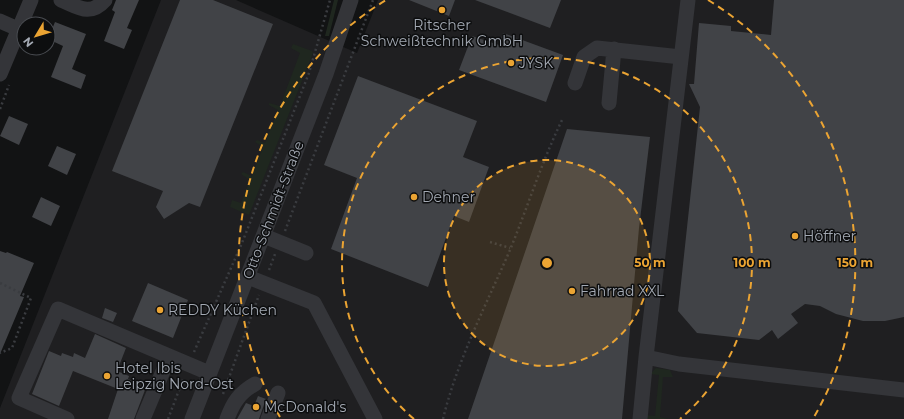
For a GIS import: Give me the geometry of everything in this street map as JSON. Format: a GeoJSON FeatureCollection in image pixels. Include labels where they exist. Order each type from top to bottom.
{"type":"FeatureCollection","features":[{"type":"Feature","properties":{"kind":"street"},"geometry":{"type":"LineString","coordinates":[[24,16],[31,0]]}},
{"type":"Feature","properties":{"kind":"street"},"geometry":{"type":"LineString","coordinates":[[61,0],[86,11],[96,8],[105,0]]}},
{"type":"Feature","properties":{"kind":"street","name":"Otto-Schmidt-Straße"},"geometry":{"type":"LineString","coordinates":[[192,419],[326,74],[352,0]]}},
{"type":"Feature","properties":{"kind":"street"},"geometry":{"type":"LineString","coordinates":[[640,419],[688,0]]}},
{"type":"Feature","properties":{"kind":"street"},"geometry":{"type":"LineString","coordinates":[[0,21],[16,28]]}},
{"type":"Feature","properties":{"kind":"street"},"geometry":{"type":"LineString","coordinates":[[0,74],[16,34]]}},
{"type":"Feature","properties":{"kind":"street"},"geometry":{"type":"LineString","coordinates":[[575,83],[584,57],[596,48],[682,57]]}},
{"type":"Feature","properties":{"kind":"street"},"geometry":{"type":"LineString","coordinates":[[609,103],[614,49]]}},
{"type":"Feature","properties":{"kind":"street"},"geometry":{"type":"LineString","coordinates":[[264,236],[306,253]]}},
{"type":"Feature","properties":{"kind":"street"},"geometry":{"type":"LineString","coordinates":[[248,277],[314,303],[375,419]]}},
{"type":"Feature","properties":{"kind":"street"},"geometry":{"type":"LineString","coordinates":[[67,419],[19,398],[58,309],[209,373]]}},
{"type":"Feature","properties":{"kind":"street"},"geometry":{"type":"LineString","coordinates":[[143,419],[169,357]]}},
{"type":"Feature","properties":{"kind":"street"},"geometry":{"type":"LineString","coordinates":[[646,357],[679,364],[904,390]]}},
{"type":"Feature","properties":{"kind":"street"},"geometry":{"type":"LineString","coordinates":[[227,419],[234,402],[245,390],[255,384]]}},
{"type":"Feature","properties":{"kind":"street"},"geometry":{"type":"LineString","coordinates":[[268,419],[278,394]]}},
{"type":"Feature","properties":{"kind":"path"},"geometry":{"type":"LineString","coordinates":[[168,419],[188,365],[242,243],[309,73],[330,0]]}},
{"type":"Feature","properties":{"kind":"path"},"geometry":{"type":"LineString","coordinates":[[221,397],[263,283],[373,0]]}},
{"type":"Feature","properties":{"kind":"path"},"geometry":{"type":"LineString","coordinates":[[443,419],[447,404],[476,327],[510,248],[547,151],[563,118]]}},
{"type":"Feature","properties":{"kind":"path"},"geometry":{"type":"LineString","coordinates":[[490,242],[510,248]]}},
{"type":"Feature","properties":{"kind":"path"},"geometry":{"type":"LineString","coordinates":[[0,283],[31,298],[12,348],[0,353]]}},
{"type":"Feature","properties":{"kind":"shaded area"},"geometry":{"type":"Polygon","coordinates":[[[161,0],[236,0],[357,53],[378,0],[904,0],[904,419],[0,419],[0,408],[161,0]]]}},
{"type":"Feature","properties":{"kind":"shaded area"},"geometry":{"type":"Polygon","coordinates":[[[334,0],[338,0],[329,36],[325,36],[334,0]]]}},
{"type":"Feature","properties":{"kind":"shaded area"},"geometry":{"type":"Polygon","coordinates":[[[293,44],[312,51],[313,53],[249,215],[230,207],[232,200],[241,203],[250,180],[241,174],[243,172],[252,176],[263,147],[255,142],[257,140],[265,143],[278,110],[269,105],[269,103],[280,106],[300,53],[291,48],[293,44]]]}},
{"type":"Feature","properties":{"kind":"shaded area"},"geometry":{"type":"Polygon","coordinates":[[[656,368],[670,370],[673,377],[663,377],[660,417],[668,419],[646,419],[647,415],[655,416],[659,375],[650,374],[656,368]]]}},
{"type":"Feature","properties":{"kind":"building"},"geometry":{"type":"Polygon","coordinates":[[[116,0],[139,0],[127,28],[132,30],[124,49],[104,41],[115,12],[112,10],[116,0]]]}},
{"type":"Feature","properties":{"kind":"building"},"geometry":{"type":"Polygon","coordinates":[[[180,0],[213,0],[273,24],[200,207],[189,203],[164,219],[156,207],[163,191],[112,171],[180,0]]]}},
{"type":"Feature","properties":{"kind":"building","name":"Ritscher Schweißtechnik GmbH"},"geometry":{"type":"Polygon","coordinates":[[[409,0],[455,0],[449,16],[409,0]]]}},
{"type":"Feature","properties":{"kind":"building"},"geometry":{"type":"Polygon","coordinates":[[[475,0],[561,0],[550,28],[475,0]]]}},
{"type":"Feature","properties":{"kind":"building","name":"Höffner"},"geometry":{"type":"Polygon","coordinates":[[[774,0],[904,0],[904,317],[885,321],[863,321],[836,314],[820,306],[805,304],[791,314],[798,323],[778,339],[772,330],[759,340],[697,333],[678,311],[700,107],[689,84],[694,84],[699,23],[731,26],[731,31],[771,35],[774,0]]]}},
{"type":"Feature","properties":{"kind":"building"},"geometry":{"type":"Polygon","coordinates":[[[56,22],[86,34],[72,69],[86,75],[81,89],[51,77],[63,46],[56,43],[56,22]]]}},
{"type":"Feature","properties":{"kind":"building","name":"JYSK"},"geometry":{"type":"Polygon","coordinates":[[[503,33],[563,55],[546,102],[459,70],[472,36],[499,45],[503,33]]]}},
{"type":"Feature","properties":{"kind":"building","name":"Dehner"},"geometry":{"type":"Polygon","coordinates":[[[358,76],[477,121],[463,157],[489,167],[469,222],[454,216],[428,287],[331,249],[357,178],[324,165],[358,76]]]}},
{"type":"Feature","properties":{"kind":"building"},"geometry":{"type":"Polygon","coordinates":[[[9,116],[28,124],[19,145],[0,136],[9,116]]]}},
{"type":"Feature","properties":{"kind":"building","name":"Fahrrad XXL"},"geometry":{"type":"Polygon","coordinates":[[[567,129],[650,137],[639,228],[622,419],[468,419],[567,129]]]}},
{"type":"Feature","properties":{"kind":"building"},"geometry":{"type":"Polygon","coordinates":[[[57,146],[76,154],[67,175],[48,166],[57,146]]]}},
{"type":"Feature","properties":{"kind":"building"},"geometry":{"type":"Polygon","coordinates":[[[41,197],[60,206],[51,226],[32,217],[41,197]]]}},
{"type":"Feature","properties":{"kind":"building"},"geometry":{"type":"Polygon","coordinates":[[[0,251],[7,252],[34,263],[20,296],[24,297],[0,354],[0,251]]]}},
{"type":"Feature","properties":{"kind":"building","name":"REDDY Küchen"},"geometry":{"type":"Polygon","coordinates":[[[148,283],[188,300],[173,338],[132,321],[148,283]]]}},
{"type":"Feature","properties":{"kind":"building"},"geometry":{"type":"Polygon","coordinates":[[[105,308],[117,313],[113,322],[102,318],[105,308]]]}},
{"type":"Feature","properties":{"kind":"building","name":"Hotel Ibis Leipzig Nord-Ost"},"geometry":{"type":"Polygon","coordinates":[[[95,334],[126,348],[117,371],[129,376],[128,379],[139,384],[137,387],[145,390],[134,419],[108,419],[118,389],[73,371],[59,406],[32,394],[49,351],[61,356],[62,353],[73,357],[74,353],[85,358],[95,334]]]}},
{"type":"Feature","properties":{"kind":"building","name":"McDonald's"},"geometry":{"type":"Polygon","coordinates":[[[258,396],[266,399],[259,419],[237,419],[246,403],[254,406],[258,396]]]}},
{"type":"Feature","properties":{"kind":"place","name":"Ritscher Schweißtechnik GmbH"},"geometry":{"type":"Point","coordinates":[442,10]}},
{"type":"Feature","properties":{"kind":"place","name":"JYSK"},"geometry":{"type":"Point","coordinates":[511,63]}},
{"type":"Feature","properties":{"kind":"place","name":"Dehner"},"geometry":{"type":"Point","coordinates":[414,197]}},
{"type":"Feature","properties":{"kind":"place","name":"Höffner"},"geometry":{"type":"Point","coordinates":[795,236]}},
{"type":"Feature","properties":{"kind":"place","name":"Fahrrad XXL"},"geometry":{"type":"Point","coordinates":[572,291]}},
{"type":"Feature","properties":{"kind":"place","name":"REDDY Küchen"},"geometry":{"type":"Point","coordinates":[160,310]}},
{"type":"Feature","properties":{"kind":"place","name":"Hotel Ibis Leipzig Nord-Ost"},"geometry":{"type":"Point","coordinates":[107,376]}},
{"type":"Feature","properties":{"kind":"place","name":"McDonald's"},"geometry":{"type":"Point","coordinates":[256,407]}}]}
